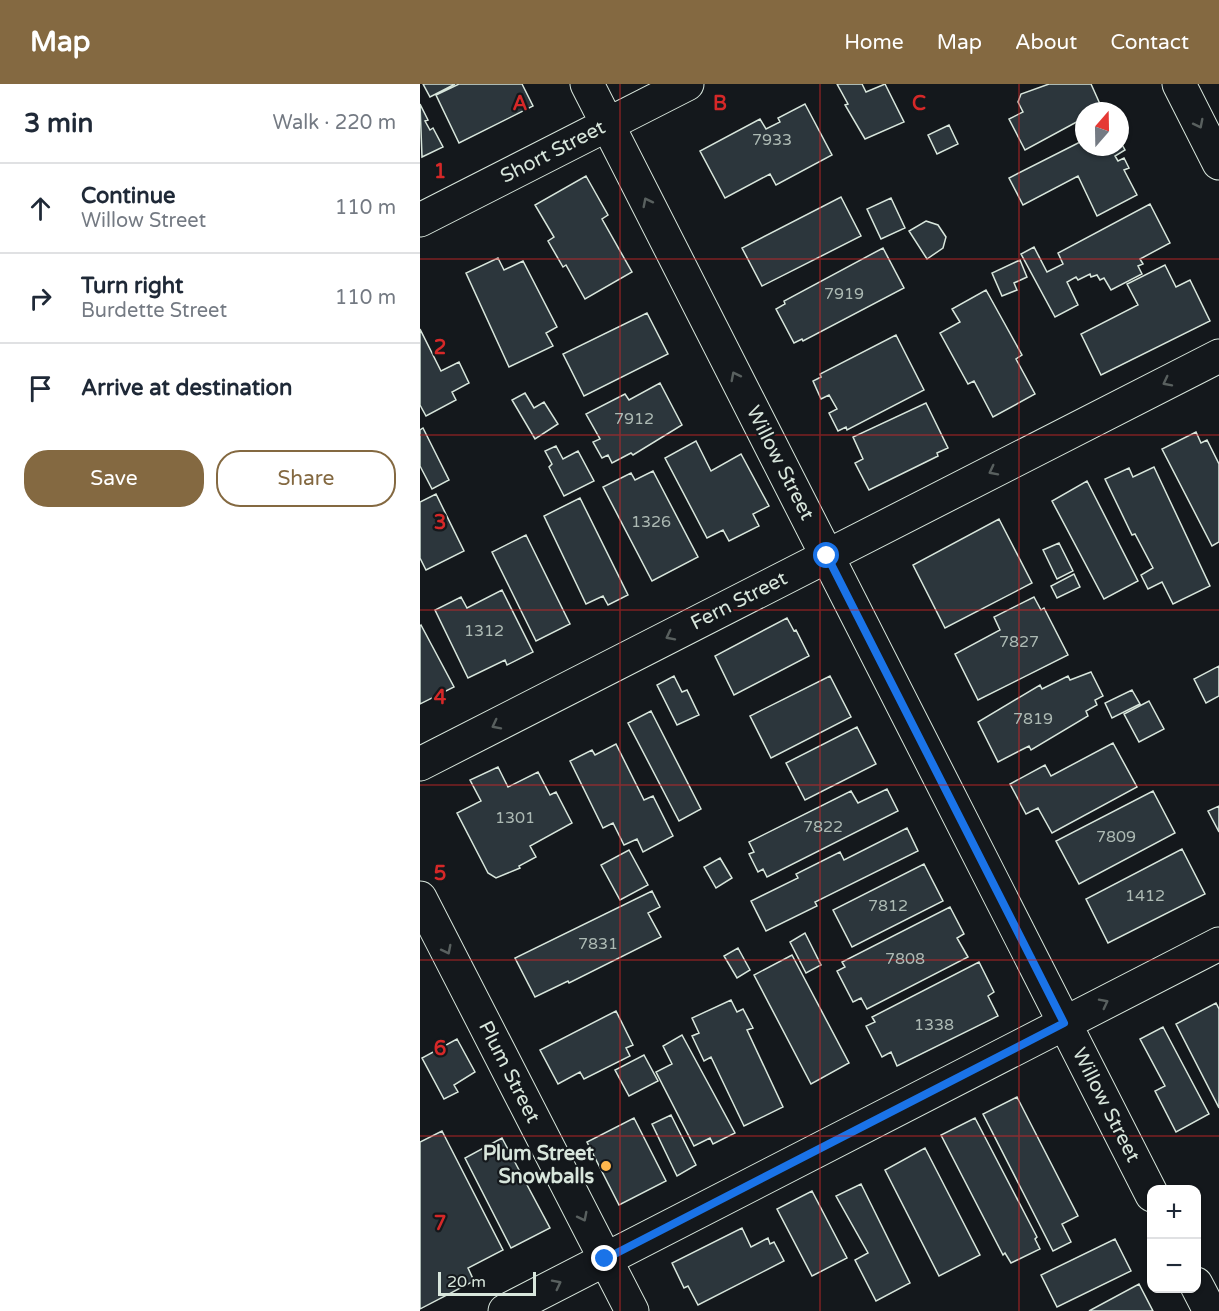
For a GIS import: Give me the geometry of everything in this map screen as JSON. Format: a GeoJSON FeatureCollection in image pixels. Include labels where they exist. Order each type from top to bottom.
{"type":"FeatureCollection","features":[{"type":"Feature","properties":{"kind":"street","name":"Willow Street"},"geometry":{"type":"LineString","coordinates":[[587,84],[1147,1186]]}},
{"type":"Feature","properties":{"kind":"street","name":"Short Street"},"geometry":{"type":"LineString","coordinates":[[420,220],[687,84]]}},
{"type":"Feature","properties":{"kind":"street"},"geometry":{"type":"LineString","coordinates":[[1179,84],[1219,163]]}},
{"type":"Feature","properties":{"kind":"street","name":"Fern Street"},"geometry":{"type":"LineString","coordinates":[[420,764],[1219,356]]}},
{"type":"Feature","properties":{"kind":"street","name":"Plum Street"},"geometry":{"type":"LineString","coordinates":[[420,897],[632,1311]]}},
{"type":"Feature","properties":{"kind":"street"},"geometry":{"type":"LineString","coordinates":[[505,1311],[1219,944]]}},
{"type":"Feature","properties":{"kind":"street"},"geometry":{"type":"LineString","coordinates":[[1201,1292],[1210,1311]]}},
{"type":"Feature","properties":{"kind":"building"},"geometry":{"type":"Polygon","coordinates":[[[423,84],[455,84],[430,97],[423,84]]]}},
{"type":"Feature","properties":{"kind":"building"},"geometry":{"type":"Polygon","coordinates":[[[459,84],[522,84],[533,106],[459,143],[436,95],[459,84]]]}},
{"type":"Feature","properties":{"kind":"building"},"geometry":{"type":"Polygon","coordinates":[[[837,84],[862,84],[866,92],[885,84],[904,122],[865,139],[845,105],[848,104],[837,84]]]}},
{"type":"Feature","properties":{"kind":"building"},"geometry":{"type":"Polygon","coordinates":[[[1049,84],[1091,84],[1099,102],[1075,102],[1075,123],[1025,150],[1009,119],[1023,112],[1018,102],[1021,94],[1049,84]]]}},
{"type":"Feature","properties":{"kind":"building"},"geometry":{"type":"Polygon","coordinates":[[[420,104],[428,120],[425,121],[430,130],[433,128],[443,147],[422,157],[420,104]]]}},
{"type":"Feature","properties":{"kind":"building"},"geometry":{"type":"Polygon","coordinates":[[[805,104],[832,155],[776,185],[770,174],[725,198],[700,151],[760,119],[766,129],[780,122],[778,118],[805,104]]]}},
{"type":"Feature","properties":{"kind":"building"},"geometry":{"type":"Polygon","coordinates":[[[949,125],[958,144],[937,154],[928,135],[949,125]]]}},
{"type":"Feature","properties":{"kind":"building"},"geometry":{"type":"Polygon","coordinates":[[[1075,145],[1075,156],[1115,156],[1118,161],[1124,158],[1129,168],[1124,170],[1137,195],[1097,216],[1078,176],[1023,205],[1009,178],[1075,145]]]}},
{"type":"Feature","properties":{"kind":"building"},"geometry":{"type":"Polygon","coordinates":[[[586,176],[608,215],[602,219],[632,272],[585,299],[566,265],[563,267],[548,241],[554,237],[535,205],[586,176]]]}},
{"type":"Feature","properties":{"kind":"building"},"geometry":{"type":"Polygon","coordinates":[[[841,197],[861,236],[762,286],[742,248],[841,197]]]}},
{"type":"Feature","properties":{"kind":"building"},"geometry":{"type":"Polygon","coordinates":[[[891,198],[905,228],[881,239],[867,209],[891,198]]]}},
{"type":"Feature","properties":{"kind":"building"},"geometry":{"type":"Polygon","coordinates":[[[1150,204],[1170,243],[1140,259],[1143,264],[1138,266],[1142,274],[1111,290],[1104,278],[1100,280],[1097,275],[1091,277],[1090,274],[1078,280],[1076,277],[1067,282],[1078,305],[1055,317],[1021,254],[1034,247],[1047,272],[1063,264],[1058,253],[1150,204]]]}},
{"type":"Feature","properties":{"kind":"building"},"geometry":{"type":"Polygon","coordinates":[[[926,221],[938,225],[946,237],[943,248],[927,259],[909,231],[926,221]]]}},
{"type":"Feature","properties":{"kind":"building"},"geometry":{"type":"Polygon","coordinates":[[[883,248],[904,288],[803,341],[802,339],[794,343],[776,309],[785,304],[784,301],[883,248]]]}},
{"type":"Feature","properties":{"kind":"building"},"geometry":{"type":"Polygon","coordinates":[[[498,258],[504,270],[523,261],[557,327],[546,333],[553,346],[509,367],[466,273],[498,258]]]}},
{"type":"Feature","properties":{"kind":"building"},"geometry":{"type":"Polygon","coordinates":[[[1020,260],[1027,277],[1014,283],[1017,290],[1002,296],[992,273],[1020,260]]]}},
{"type":"Feature","properties":{"kind":"building"},"geometry":{"type":"Polygon","coordinates":[[[1165,265],[1176,287],[1190,280],[1210,321],[1101,375],[1081,334],[1138,305],[1127,284],[1165,265]]]}},
{"type":"Feature","properties":{"kind":"building"},"geometry":{"type":"Polygon","coordinates":[[[986,290],[1022,355],[1016,359],[1035,394],[993,417],[974,381],[968,384],[940,333],[960,322],[952,309],[986,290]]]}},
{"type":"Feature","properties":{"kind":"building"},"geometry":{"type":"Polygon","coordinates":[[[647,313],[668,354],[584,396],[563,354],[647,313]]]}},
{"type":"Feature","properties":{"kind":"building"},"geometry":{"type":"Polygon","coordinates":[[[420,329],[441,371],[459,362],[469,383],[452,392],[456,400],[426,416],[420,405],[420,329]]]}},
{"type":"Feature","properties":{"kind":"building"},"geometry":{"type":"Polygon","coordinates":[[[896,335],[924,390],[847,430],[846,427],[838,431],[829,413],[837,409],[829,395],[821,399],[813,381],[821,377],[820,374],[896,335]]]}},
{"type":"Feature","properties":{"kind":"building"},"geometry":{"type":"Polygon","coordinates":[[[660,383],[682,425],[633,455],[631,453],[612,463],[608,455],[602,458],[593,442],[600,439],[586,414],[625,394],[629,400],[660,383]]]}},
{"type":"Feature","properties":{"kind":"building"},"geometry":{"type":"Polygon","coordinates":[[[525,393],[534,408],[544,402],[558,424],[535,439],[512,400],[525,393]]]}},
{"type":"Feature","properties":{"kind":"building"},"geometry":{"type":"Polygon","coordinates":[[[926,403],[948,448],[937,453],[938,456],[869,490],[855,463],[863,459],[853,437],[926,403]]]}},
{"type":"Feature","properties":{"kind":"building"},"geometry":{"type":"Polygon","coordinates":[[[423,428],[449,480],[432,489],[420,466],[420,430],[423,428]]]}},
{"type":"Feature","properties":{"kind":"building"},"geometry":{"type":"Polygon","coordinates":[[[1196,432],[1201,443],[1207,440],[1219,464],[1219,542],[1212,546],[1162,449],[1196,432]]]}},
{"type":"Feature","properties":{"kind":"building"},"geometry":{"type":"Polygon","coordinates":[[[696,441],[711,471],[741,454],[769,506],[753,514],[759,526],[729,541],[723,530],[707,538],[665,458],[696,441]]]}},
{"type":"Feature","properties":{"kind":"building"},"geometry":{"type":"Polygon","coordinates":[[[556,446],[563,459],[578,451],[594,481],[564,496],[549,467],[552,464],[545,451],[556,446]]]}},
{"type":"Feature","properties":{"kind":"building"},"geometry":{"type":"Polygon","coordinates":[[[1154,467],[1210,586],[1173,604],[1162,582],[1148,589],[1141,575],[1153,568],[1135,534],[1132,535],[1105,479],[1129,468],[1133,477],[1154,467]]]}},
{"type":"Feature","properties":{"kind":"building"},"geometry":{"type":"Polygon","coordinates":[[[653,471],[698,557],[652,581],[603,487],[631,473],[635,480],[653,471]]]}},
{"type":"Feature","properties":{"kind":"building"},"geometry":{"type":"Polygon","coordinates":[[[1087,481],[1138,581],[1104,599],[1052,501],[1087,481]]]}},
{"type":"Feature","properties":{"kind":"building"},"geometry":{"type":"Polygon","coordinates":[[[436,494],[464,551],[426,570],[420,558],[420,502],[436,494]]]}},
{"type":"Feature","properties":{"kind":"building"},"geometry":{"type":"Polygon","coordinates":[[[580,498],[628,595],[608,605],[603,596],[586,604],[544,516],[580,498]]]}},
{"type":"Feature","properties":{"kind":"building"},"geometry":{"type":"Polygon","coordinates":[[[999,519],[1032,583],[945,628],[913,565],[999,519]]]}},
{"type":"Feature","properties":{"kind":"building"},"geometry":{"type":"Polygon","coordinates":[[[526,535],[570,624],[536,641],[492,552],[526,535]]]}},
{"type":"Feature","properties":{"kind":"building"},"geometry":{"type":"Polygon","coordinates":[[[1059,543],[1073,571],[1057,579],[1043,550],[1059,543]]]}},
{"type":"Feature","properties":{"kind":"building"},"geometry":{"type":"Polygon","coordinates":[[[1074,574],[1080,587],[1057,598],[1051,586],[1074,574]]]}},
{"type":"Feature","properties":{"kind":"building"},"geometry":{"type":"Polygon","coordinates":[[[502,590],[533,652],[507,665],[505,660],[468,678],[435,610],[461,597],[467,608],[502,590]]]}},
{"type":"Feature","properties":{"kind":"building"},"geometry":{"type":"Polygon","coordinates":[[[1034,597],[1041,610],[1044,608],[1068,655],[978,700],[955,654],[1000,630],[994,617],[1034,597]]]}},
{"type":"Feature","properties":{"kind":"building"},"geometry":{"type":"Polygon","coordinates":[[[787,618],[809,656],[734,695],[715,656],[787,618]]]}},
{"type":"Feature","properties":{"kind":"building"},"geometry":{"type":"Polygon","coordinates":[[[420,626],[454,687],[420,704],[420,626]]]}},
{"type":"Feature","properties":{"kind":"building"},"geometry":{"type":"Polygon","coordinates":[[[1219,666],[1219,696],[1206,703],[1194,679],[1219,666]]]}},
{"type":"Feature","properties":{"kind":"building"},"geometry":{"type":"Polygon","coordinates":[[[1091,672],[1103,696],[1095,700],[1097,705],[1086,711],[1088,716],[1031,750],[1029,746],[998,762],[978,722],[1040,685],[1042,689],[1068,676],[1070,680],[1091,672]]]}},
{"type":"Feature","properties":{"kind":"building"},"geometry":{"type":"Polygon","coordinates":[[[674,676],[682,692],[687,690],[699,715],[677,725],[657,685],[674,676]]]}},
{"type":"Feature","properties":{"kind":"building"},"geometry":{"type":"Polygon","coordinates":[[[830,676],[851,717],[771,758],[750,716],[830,676]]]}},
{"type":"Feature","properties":{"kind":"building"},"geometry":{"type":"Polygon","coordinates":[[[1132,690],[1140,704],[1112,718],[1105,703],[1132,690]]]}},
{"type":"Feature","properties":{"kind":"building"},"geometry":{"type":"Polygon","coordinates":[[[1149,701],[1164,729],[1139,742],[1124,714],[1149,701]]]}},
{"type":"Feature","properties":{"kind":"building"},"geometry":{"type":"Polygon","coordinates":[[[651,711],[701,809],[679,821],[628,723],[651,711]]]}},
{"type":"Feature","properties":{"kind":"building"},"geometry":{"type":"Polygon","coordinates":[[[857,727],[876,764],[805,800],[786,763],[857,727]]]}},
{"type":"Feature","properties":{"kind":"building"},"geometry":{"type":"Polygon","coordinates":[[[1113,743],[1137,787],[1052,833],[1038,808],[1026,814],[1010,784],[1045,765],[1051,776],[1113,743]]]}},
{"type":"Feature","properties":{"kind":"building"},"geometry":{"type":"Polygon","coordinates":[[[616,744],[644,800],[653,796],[673,836],[643,852],[637,839],[624,845],[613,823],[603,828],[570,761],[592,750],[595,755],[616,744]]]}},
{"type":"Feature","properties":{"kind":"building"},"geometry":{"type":"Polygon","coordinates":[[[498,767],[508,787],[538,772],[550,795],[556,792],[572,823],[530,846],[536,857],[519,866],[520,868],[496,878],[488,873],[457,813],[481,801],[470,780],[498,767]]]}},
{"type":"Feature","properties":{"kind":"building"},"geometry":{"type":"Polygon","coordinates":[[[887,789],[898,811],[767,877],[763,869],[758,872],[749,854],[754,852],[749,842],[851,791],[858,803],[887,789]]]}},
{"type":"Feature","properties":{"kind":"building"},"geometry":{"type":"Polygon","coordinates":[[[1153,791],[1175,833],[1079,884],[1056,841],[1153,791]]]}},
{"type":"Feature","properties":{"kind":"building"},"geometry":{"type":"Polygon","coordinates":[[[1219,806],[1219,832],[1208,811],[1219,806]]]}},
{"type":"Feature","properties":{"kind":"building"},"geometry":{"type":"Polygon","coordinates":[[[907,828],[918,851],[815,902],[817,906],[766,931],[751,901],[798,878],[796,874],[840,852],[844,860],[907,828]]]}},
{"type":"Feature","properties":{"kind":"building"},"geometry":{"type":"Polygon","coordinates":[[[1182,849],[1205,894],[1108,943],[1086,899],[1182,849]]]}},
{"type":"Feature","properties":{"kind":"building"},"geometry":{"type":"Polygon","coordinates":[[[629,850],[648,885],[620,900],[601,865],[629,850]]]}},
{"type":"Feature","properties":{"kind":"building"},"geometry":{"type":"Polygon","coordinates":[[[720,858],[732,878],[716,888],[704,867],[720,858]]]}},
{"type":"Feature","properties":{"kind":"building"},"geometry":{"type":"Polygon","coordinates":[[[924,864],[943,901],[852,947],[833,910],[924,864]]]}},
{"type":"Feature","properties":{"kind":"building"},"geometry":{"type":"Polygon","coordinates":[[[652,891],[660,907],[648,913],[661,937],[569,983],[568,981],[535,997],[515,958],[652,891]]]}},
{"type":"Feature","properties":{"kind":"building"},"geometry":{"type":"Polygon","coordinates":[[[950,907],[964,934],[957,938],[968,957],[867,1009],[861,998],[853,1002],[837,971],[845,967],[842,962],[950,907]]]}},
{"type":"Feature","properties":{"kind":"building"},"geometry":{"type":"Polygon","coordinates":[[[805,933],[821,965],[806,973],[790,942],[805,933]]]}},
{"type":"Feature","properties":{"kind":"building"},"geometry":{"type":"Polygon","coordinates":[[[738,948],[750,970],[737,978],[724,956],[738,948]]]}},
{"type":"Feature","properties":{"kind":"building"},"geometry":{"type":"Polygon","coordinates":[[[792,955],[849,1063],[811,1084],[754,975],[792,955]]]}},
{"type":"Feature","properties":{"kind":"building"},"geometry":{"type":"Polygon","coordinates":[[[979,962],[994,992],[988,996],[998,1016],[897,1066],[891,1052],[882,1057],[866,1026],[875,1022],[872,1017],[979,962]]]}},
{"type":"Feature","properties":{"kind":"building"},"geometry":{"type":"Polygon","coordinates":[[[731,1000],[737,1012],[743,1009],[753,1028],[747,1030],[783,1107],[744,1126],[711,1057],[704,1061],[692,1036],[699,1033],[692,1018],[731,1000]]]}},
{"type":"Feature","properties":{"kind":"building"},"geometry":{"type":"Polygon","coordinates":[[[1216,1003],[1219,1009],[1219,1108],[1176,1024],[1216,1003]]]}},
{"type":"Feature","properties":{"kind":"building"},"geometry":{"type":"Polygon","coordinates":[[[616,1011],[633,1045],[626,1048],[630,1056],[584,1079],[580,1072],[558,1084],[540,1050],[616,1011]]]}},
{"type":"Feature","properties":{"kind":"building"},"geometry":{"type":"Polygon","coordinates":[[[1163,1027],[1209,1114],[1176,1132],[1155,1091],[1165,1086],[1140,1039],[1163,1027]]]}},
{"type":"Feature","properties":{"kind":"building"},"geometry":{"type":"Polygon","coordinates":[[[682,1035],[735,1133],[713,1144],[710,1138],[694,1146],[656,1072],[672,1064],[663,1046],[682,1035]]]}},
{"type":"Feature","properties":{"kind":"building"},"geometry":{"type":"Polygon","coordinates":[[[457,1039],[475,1072],[454,1085],[458,1092],[444,1099],[422,1058],[457,1039]]]}},
{"type":"Feature","properties":{"kind":"building"},"geometry":{"type":"Polygon","coordinates":[[[644,1055],[658,1081],[629,1096],[615,1070],[644,1055]]]}},
{"type":"Feature","properties":{"kind":"building"},"geometry":{"type":"Polygon","coordinates":[[[1017,1097],[1078,1216],[1062,1224],[1071,1242],[1053,1251],[983,1114],[1017,1097]]]}},
{"type":"Feature","properties":{"kind":"building"},"geometry":{"type":"Polygon","coordinates":[[[671,1115],[696,1165],[677,1176],[652,1124],[671,1115]]]}},
{"type":"Feature","properties":{"kind":"building"},"geometry":{"type":"Polygon","coordinates":[[[634,1118],[666,1181],[619,1205],[587,1142],[634,1118]]]}},
{"type":"Feature","properties":{"kind":"building"},"geometry":{"type":"Polygon","coordinates":[[[975,1118],[1037,1237],[1035,1239],[1040,1249],[1011,1263],[1005,1253],[1003,1255],[941,1135],[975,1118]]]}},
{"type":"Feature","properties":{"kind":"building"},"geometry":{"type":"Polygon","coordinates":[[[442,1131],[503,1250],[468,1268],[474,1281],[420,1309],[420,1142],[442,1131]]]}},
{"type":"Feature","properties":{"kind":"building"},"geometry":{"type":"Polygon","coordinates":[[[502,1138],[550,1228],[511,1248],[465,1158],[502,1138]]]}},
{"type":"Feature","properties":{"kind":"building"},"geometry":{"type":"Polygon","coordinates":[[[925,1148],[980,1255],[939,1276],[885,1170],[925,1148]]]}},
{"type":"Feature","properties":{"kind":"building"},"geometry":{"type":"Polygon","coordinates":[[[861,1184],[910,1283],[876,1301],[855,1260],[868,1253],[836,1196],[861,1184]]]}},
{"type":"Feature","properties":{"kind":"building"},"geometry":{"type":"Polygon","coordinates":[[[812,1191],[847,1258],[812,1276],[777,1209],[812,1191]]]}},
{"type":"Feature","properties":{"kind":"building"},"geometry":{"type":"Polygon","coordinates":[[[742,1228],[751,1247],[768,1238],[770,1244],[774,1242],[784,1261],[698,1305],[688,1286],[684,1288],[672,1263],[742,1228]]]}},
{"type":"Feature","properties":{"kind":"building"},"geometry":{"type":"Polygon","coordinates":[[[1115,1239],[1131,1271],[1057,1307],[1041,1275],[1115,1239]]]}},
{"type":"Feature","properties":{"kind":"building"},"geometry":{"type":"Polygon","coordinates":[[[1139,1284],[1153,1311],[1089,1311],[1139,1284]]]}},
{"type":"Feature","properties":{"kind":"place","name":"Plum Street Snowballs"},"geometry":{"type":"Point","coordinates":[606,1166]}},
{"type":"Feature","properties":{"kind":"route"},"geometry":{"type":"LineString","coordinates":[[605,1259],[1064,1023],[827,556]]}}]}
